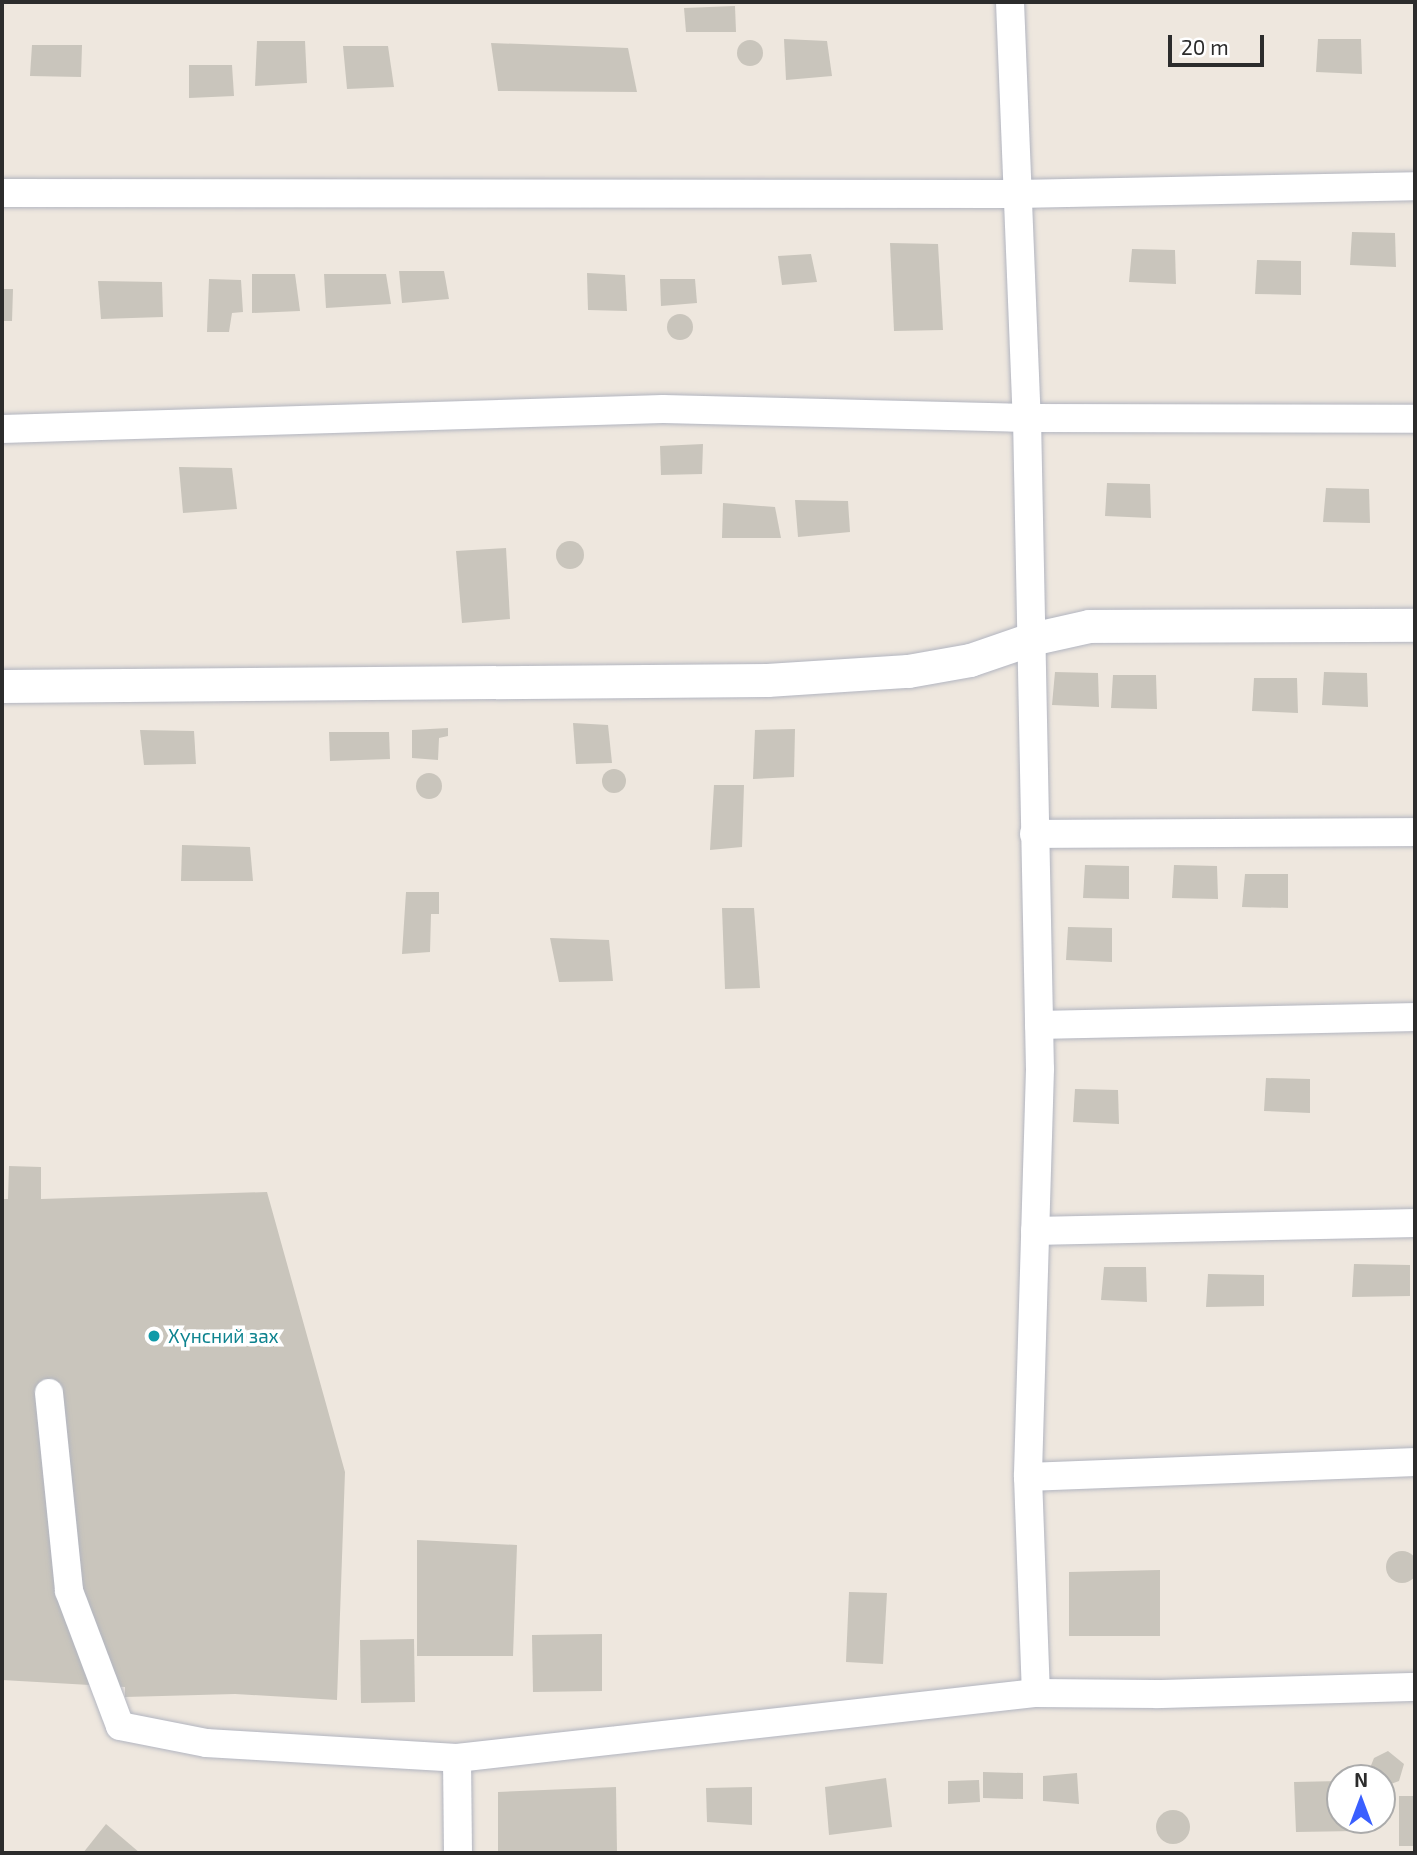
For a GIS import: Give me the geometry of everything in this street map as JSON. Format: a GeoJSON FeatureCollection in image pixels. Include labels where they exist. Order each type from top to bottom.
{"type":"FeatureCollection","features":[{"type":"Feature","properties":{"kind":"street"},"geometry":{"type":"LineString","coordinates":[[1010,2],[1027,418],[1039,1024],[1028,1477],[1037,1693]]}},
{"type":"Feature","properties":{"kind":"street"},"geometry":{"type":"LineString","coordinates":[[2,193],[1016,194],[1415,186]]}},
{"type":"Feature","properties":{"kind":"street"},"geometry":{"type":"LineString","coordinates":[[2,429],[663,409],[1027,418],[1415,419]]}},
{"type":"Feature","properties":{"kind":"street"},"geometry":{"type":"LineString","coordinates":[[2,687],[766,680],[908,671],[970,660],[1031,639],[1089,626],[1415,625]]}},
{"type":"Feature","properties":{"kind":"street"},"geometry":{"type":"LineString","coordinates":[[1034,834],[1415,832]]}},
{"type":"Feature","properties":{"kind":"street"},"geometry":{"type":"LineString","coordinates":[[1039,1024],[1415,1017]]}},
{"type":"Feature","properties":{"kind":"street"},"geometry":{"type":"LineString","coordinates":[[1035,1231],[1415,1223]]}},
{"type":"Feature","properties":{"kind":"street"},"geometry":{"type":"LineString","coordinates":[[50,1393],[69,1591],[120,1726],[206,1743],[457,1758],[1037,1693],[1415,1687]]}},
{"type":"Feature","properties":{"kind":"street"},"geometry":{"type":"LineString","coordinates":[[1028,1477],[1415,1462]]}},
{"type":"Feature","properties":{"kind":"street"},"geometry":{"type":"LineString","coordinates":[[457,1758],[458,1853]]}},
{"type":"Feature","properties":{"kind":"building"},"geometry":{"type":"Polygon","coordinates":[[[735,6],[736,32],[686,32],[684,8],[735,6]]]}},
{"type":"Feature","properties":{"kind":"building"},"geometry":{"type":"Polygon","coordinates":[[[784,39],[827,41],[832,76],[786,80],[784,39]]]}},
{"type":"Feature","properties":{"kind":"building"},"geometry":{"type":"Polygon","coordinates":[[[1318,39],[1361,39],[1362,74],[1316,72],[1318,39]]]}},
{"type":"Feature","properties":{"kind":"building"},"geometry":{"type":"Polygon","coordinates":[[[750,40],[759,44],[763,53],[759,62],[750,66],[741,62],[737,53],[741,44],[750,40]]]}},
{"type":"Feature","properties":{"kind":"building"},"geometry":{"type":"Polygon","coordinates":[[[257,41],[305,41],[307,83],[255,86],[257,41]]]}},
{"type":"Feature","properties":{"kind":"building"},"geometry":{"type":"Polygon","coordinates":[[[491,43],[628,48],[637,92],[498,91],[491,43]]]}},
{"type":"Feature","properties":{"kind":"building"},"geometry":{"type":"Polygon","coordinates":[[[32,45],[82,45],[81,77],[30,76],[32,45]]]}},
{"type":"Feature","properties":{"kind":"building"},"geometry":{"type":"Polygon","coordinates":[[[343,46],[388,46],[394,87],[347,89],[343,46]]]}},
{"type":"Feature","properties":{"kind":"building"},"geometry":{"type":"Polygon","coordinates":[[[189,65],[232,65],[234,96],[189,98],[189,65]]]}},
{"type":"Feature","properties":{"kind":"building"},"geometry":{"type":"Polygon","coordinates":[[[1352,232],[1395,233],[1396,267],[1350,265],[1352,232]]]}},
{"type":"Feature","properties":{"kind":"building"},"geometry":{"type":"Polygon","coordinates":[[[890,243],[938,244],[943,330],[894,331],[890,243]]]}},
{"type":"Feature","properties":{"kind":"building"},"geometry":{"type":"Polygon","coordinates":[[[1132,249],[1175,250],[1176,284],[1129,282],[1132,249]]]}},
{"type":"Feature","properties":{"kind":"building"},"geometry":{"type":"Polygon","coordinates":[[[811,254],[817,282],[782,285],[778,256],[811,254]]]}},
{"type":"Feature","properties":{"kind":"building"},"geometry":{"type":"Polygon","coordinates":[[[1257,260],[1301,261],[1301,295],[1255,294],[1257,260]]]}},
{"type":"Feature","properties":{"kind":"building"},"geometry":{"type":"Polygon","coordinates":[[[399,271],[444,271],[449,299],[402,303],[399,271]]]}},
{"type":"Feature","properties":{"kind":"building"},"geometry":{"type":"Polygon","coordinates":[[[587,273],[625,275],[627,311],[588,310],[587,273]]]}},
{"type":"Feature","properties":{"kind":"building"},"geometry":{"type":"Polygon","coordinates":[[[252,274],[295,274],[300,311],[252,313],[252,274]]]}},
{"type":"Feature","properties":{"kind":"building"},"geometry":{"type":"Polygon","coordinates":[[[324,274],[386,274],[391,304],[326,308],[324,274]]]}},
{"type":"Feature","properties":{"kind":"building"},"geometry":{"type":"Polygon","coordinates":[[[209,279],[241,280],[243,312],[232,313],[229,332],[207,332],[209,279]]]}},
{"type":"Feature","properties":{"kind":"building"},"geometry":{"type":"Polygon","coordinates":[[[660,279],[695,279],[697,303],[661,306],[660,279]]]}},
{"type":"Feature","properties":{"kind":"building"},"geometry":{"type":"Polygon","coordinates":[[[98,281],[162,282],[163,317],[101,319],[98,281]]]}},
{"type":"Feature","properties":{"kind":"building"},"geometry":{"type":"Polygon","coordinates":[[[2,289],[13,289],[12,321],[2,321],[2,289]]]}},
{"type":"Feature","properties":{"kind":"building"},"geometry":{"type":"Polygon","coordinates":[[[680,314],[689,318],[693,327],[689,336],[680,340],[671,336],[667,327],[671,318],[680,314]]]}},
{"type":"Feature","properties":{"kind":"building"},"geometry":{"type":"Polygon","coordinates":[[[703,444],[702,474],[661,475],[660,446],[703,444]]]}},
{"type":"Feature","properties":{"kind":"building"},"geometry":{"type":"Polygon","coordinates":[[[179,467],[232,468],[237,509],[183,513],[179,467]]]}},
{"type":"Feature","properties":{"kind":"building"},"geometry":{"type":"Polygon","coordinates":[[[1107,483],[1150,484],[1151,518],[1105,516],[1107,483]]]}},
{"type":"Feature","properties":{"kind":"building"},"geometry":{"type":"Polygon","coordinates":[[[1326,488],[1369,489],[1370,523],[1323,522],[1326,488]]]}},
{"type":"Feature","properties":{"kind":"building"},"geometry":{"type":"Polygon","coordinates":[[[795,500],[848,501],[850,532],[798,537],[795,500]]]}},
{"type":"Feature","properties":{"kind":"building"},"geometry":{"type":"Polygon","coordinates":[[[723,503],[775,507],[781,538],[722,538],[723,503]]]}},
{"type":"Feature","properties":{"kind":"building"},"geometry":{"type":"Polygon","coordinates":[[[570,541],[580,545],[584,555],[580,565],[570,569],[560,565],[556,555],[560,545],[570,541]]]}},
{"type":"Feature","properties":{"kind":"building"},"geometry":{"type":"Polygon","coordinates":[[[506,548],[510,619],[462,623],[456,551],[506,548]]]}},
{"type":"Feature","properties":{"kind":"building"},"geometry":{"type":"Polygon","coordinates":[[[1055,672],[1098,673],[1099,707],[1052,705],[1055,672]]]}},
{"type":"Feature","properties":{"kind":"building"},"geometry":{"type":"Polygon","coordinates":[[[1324,672],[1367,673],[1368,707],[1322,705],[1324,672]]]}},
{"type":"Feature","properties":{"kind":"building"},"geometry":{"type":"Polygon","coordinates":[[[1113,675],[1156,675],[1157,709],[1111,708],[1113,675]]]}},
{"type":"Feature","properties":{"kind":"building"},"geometry":{"type":"Polygon","coordinates":[[[1254,678],[1297,678],[1298,713],[1252,711],[1254,678]]]}},
{"type":"Feature","properties":{"kind":"building"},"geometry":{"type":"Polygon","coordinates":[[[573,723],[608,725],[612,763],[576,764],[573,723]]]}},
{"type":"Feature","properties":{"kind":"building"},"geometry":{"type":"Polygon","coordinates":[[[448,728],[448,736],[439,738],[438,760],[412,758],[412,730],[448,728]]]}},
{"type":"Feature","properties":{"kind":"building"},"geometry":{"type":"Polygon","coordinates":[[[795,729],[794,777],[753,779],[755,730],[795,729]]]}},
{"type":"Feature","properties":{"kind":"building"},"geometry":{"type":"Polygon","coordinates":[[[140,730],[194,731],[196,764],[144,765],[140,730]]]}},
{"type":"Feature","properties":{"kind":"building"},"geometry":{"type":"Polygon","coordinates":[[[329,732],[389,732],[390,759],[330,761],[329,732]]]}},
{"type":"Feature","properties":{"kind":"building"},"geometry":{"type":"Polygon","coordinates":[[[614,769],[623,772],[626,781],[623,790],[614,793],[605,790],[602,781],[605,772],[614,769]]]}},
{"type":"Feature","properties":{"kind":"building"},"geometry":{"type":"Polygon","coordinates":[[[429,773],[438,777],[442,786],[438,795],[429,799],[420,795],[416,786],[420,777],[429,773]]]}},
{"type":"Feature","properties":{"kind":"building"},"geometry":{"type":"Polygon","coordinates":[[[714,785],[744,785],[742,847],[710,850],[714,785]]]}},
{"type":"Feature","properties":{"kind":"building"},"geometry":{"type":"Polygon","coordinates":[[[182,845],[250,847],[253,881],[181,881],[182,845]]]}},
{"type":"Feature","properties":{"kind":"building"},"geometry":{"type":"Polygon","coordinates":[[[1085,865],[1129,866],[1129,899],[1083,898],[1085,865]]]}},
{"type":"Feature","properties":{"kind":"building"},"geometry":{"type":"Polygon","coordinates":[[[1174,865],[1217,866],[1218,899],[1172,898],[1174,865]]]}},
{"type":"Feature","properties":{"kind":"building"},"geometry":{"type":"Polygon","coordinates":[[[1245,874],[1288,874],[1288,908],[1242,907],[1245,874]]]}},
{"type":"Feature","properties":{"kind":"building"},"geometry":{"type":"Polygon","coordinates":[[[406,892],[439,892],[439,914],[431,914],[430,952],[402,954],[406,892]]]}},
{"type":"Feature","properties":{"kind":"building"},"geometry":{"type":"Polygon","coordinates":[[[722,908],[754,908],[760,988],[725,989],[722,908]]]}},
{"type":"Feature","properties":{"kind":"building"},"geometry":{"type":"Polygon","coordinates":[[[1068,927],[1112,928],[1112,962],[1066,960],[1068,927]]]}},
{"type":"Feature","properties":{"kind":"building"},"geometry":{"type":"Polygon","coordinates":[[[550,938],[609,940],[613,981],[559,982],[550,938]]]}},
{"type":"Feature","properties":{"kind":"building"},"geometry":{"type":"Polygon","coordinates":[[[1266,1078],[1310,1079],[1310,1113],[1264,1111],[1266,1078]]]}},
{"type":"Feature","properties":{"kind":"building"},"geometry":{"type":"Polygon","coordinates":[[[1075,1089],[1118,1090],[1119,1124],[1073,1122],[1075,1089]]]}},
{"type":"Feature","properties":{"kind":"building","name":"Хүнсний зах"},"geometry":{"type":"Polygon","coordinates":[[[9,1166],[41,1167],[41,1199],[267,1192],[345,1472],[337,1700],[235,1694],[125,1697],[125,1687],[2,1680],[2,1199],[8,1199],[9,1166]]]}},
{"type":"Feature","properties":{"kind":"building"},"geometry":{"type":"Polygon","coordinates":[[[1354,1264],[1410,1265],[1410,1296],[1352,1297],[1354,1264]]]}},
{"type":"Feature","properties":{"kind":"building"},"geometry":{"type":"Polygon","coordinates":[[[1104,1267],[1146,1267],[1147,1302],[1101,1300],[1104,1267]]]}},
{"type":"Feature","properties":{"kind":"building"},"geometry":{"type":"Polygon","coordinates":[[[1208,1274],[1264,1275],[1264,1306],[1206,1307],[1208,1274]]]}},
{"type":"Feature","properties":{"kind":"building"},"geometry":{"type":"Polygon","coordinates":[[[417,1540],[517,1545],[513,1656],[417,1656],[417,1540]]]}},
{"type":"Feature","properties":{"kind":"building"},"geometry":{"type":"Polygon","coordinates":[[[1402,1551],[1413,1556],[1418,1567],[1413,1578],[1402,1583],[1391,1578],[1386,1567],[1391,1556],[1402,1551]]]}},
{"type":"Feature","properties":{"kind":"building"},"geometry":{"type":"Polygon","coordinates":[[[1160,1570],[1160,1636],[1069,1636],[1069,1572],[1160,1570]]]}},
{"type":"Feature","properties":{"kind":"building"},"geometry":{"type":"Polygon","coordinates":[[[849,1592],[887,1593],[883,1664],[846,1662],[849,1592]]]}},
{"type":"Feature","properties":{"kind":"building"},"geometry":{"type":"Polygon","coordinates":[[[602,1634],[602,1691],[533,1692],[532,1635],[602,1634]]]}},
{"type":"Feature","properties":{"kind":"building"},"geometry":{"type":"Polygon","coordinates":[[[414,1639],[415,1702],[361,1703],[360,1640],[414,1639]]]}},
{"type":"Feature","properties":{"kind":"building"},"geometry":{"type":"Polygon","coordinates":[[[1388,1751],[1404,1764],[1399,1781],[1396,1782],[1396,1764],[1372,1764],[1374,1758],[1388,1751]]]}},
{"type":"Feature","properties":{"kind":"building"},"geometry":{"type":"Polygon","coordinates":[[[983,1772],[1023,1773],[1023,1799],[983,1798],[983,1772]]]}},
{"type":"Feature","properties":{"kind":"building"},"geometry":{"type":"Polygon","coordinates":[[[1077,1773],[1079,1804],[1043,1801],[1043,1776],[1077,1773]]]}},
{"type":"Feature","properties":{"kind":"building"},"geometry":{"type":"Polygon","coordinates":[[[886,1778],[892,1827],[829,1835],[825,1787],[886,1778]]]}},
{"type":"Feature","properties":{"kind":"building"},"geometry":{"type":"Polygon","coordinates":[[[979,1780],[980,1802],[948,1804],[948,1781],[979,1780]]]}},
{"type":"Feature","properties":{"kind":"building"},"geometry":{"type":"Polygon","coordinates":[[[1326,1781],[1326,1832],[1296,1832],[1294,1782],[1326,1781]]]}},
{"type":"Feature","properties":{"kind":"building"},"geometry":{"type":"Polygon","coordinates":[[[616,1787],[617,1853],[498,1853],[498,1792],[616,1787]]]}},
{"type":"Feature","properties":{"kind":"building"},"geometry":{"type":"Polygon","coordinates":[[[752,1787],[752,1825],[707,1822],[706,1788],[752,1787]]]}},
{"type":"Feature","properties":{"kind":"building"},"geometry":{"type":"Polygon","coordinates":[[[1399,1796],[1415,1796],[1415,1846],[1399,1846],[1399,1796]]]}},
{"type":"Feature","properties":{"kind":"building"},"geometry":{"type":"Polygon","coordinates":[[[1173,1810],[1185,1815],[1190,1827],[1185,1839],[1173,1844],[1161,1839],[1156,1827],[1161,1815],[1173,1810]]]}},
{"type":"Feature","properties":{"kind":"building"},"geometry":{"type":"Polygon","coordinates":[[[106,1824],[140,1853],[83,1853],[106,1824]]]}},
{"type":"Feature","properties":{"kind":"place","name":"Хүнсний зах"},"geometry":{"type":"Point","coordinates":[154,1336]}}]}
